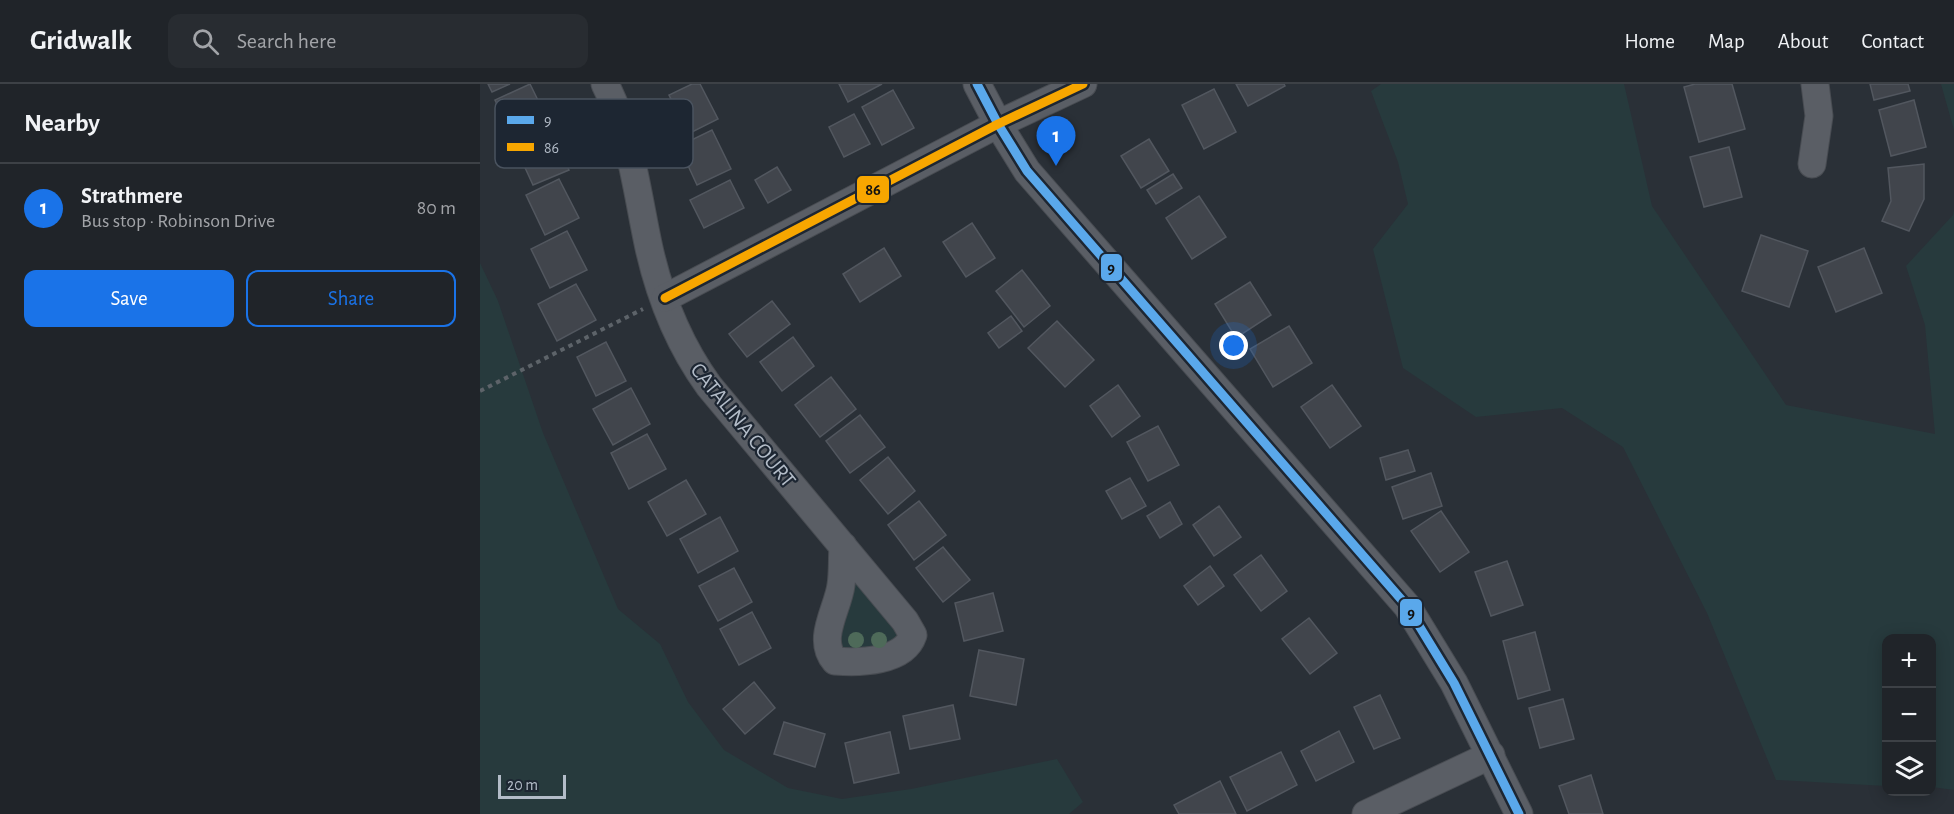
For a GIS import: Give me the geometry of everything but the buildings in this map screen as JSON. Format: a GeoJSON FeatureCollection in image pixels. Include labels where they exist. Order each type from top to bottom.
{"type":"FeatureCollection","features":[{"type":"Feature","properties":{"kind":"street","name":"CATALINA COURT"},"geometry":{"type":"LineString","coordinates":[[605,84],[611,99]]}},
{"type":"Feature","properties":{"kind":"street"},"geometry":{"type":"LineString","coordinates":[[977,84],[1027,171],[1407,606],[1443,663],[1519,814]]}},
{"type":"Feature","properties":{"kind":"street"},"geometry":{"type":"LineString","coordinates":[[665,298],[998,124],[1083,84]]}},
{"type":"Feature","properties":{"kind":"street"},"geometry":{"type":"LineString","coordinates":[[1812,164],[1819,116],[1815,84]]}},
{"type":"Feature","properties":{"kind":"street","name":"CATALINA COURT"},"geometry":{"type":"LineString","coordinates":[[632,168],[650,250],[680,340],[697,369],[843,546]]}},
{"type":"Feature","properties":{"kind":"street"},"geometry":{"type":"LineString","coordinates":[[1366,814],[1491,755]]}},
{"type":"Feature","properties":{"kind":"path"},"geometry":{"type":"LineString","coordinates":[[480,391],[665,298]]}},
{"type":"Feature","properties":{"kind":"shaded area"},"geometry":{"type":"Polygon","coordinates":[[[1381,84],[1624,84],[1652,206],[1786,405],[1935,434],[1925,325],[1906,266],[1953,215],[1954,210],[1954,790],[1936,788],[1936,634],[1882,634],[1882,786],[1776,780],[1707,613],[1623,447],[1562,408],[1476,417],[1403,368],[1373,249],[1408,204],[1398,162],[1371,91],[1381,84]]]}},
{"type":"Feature","properties":{"kind":"shaded area"},"geometry":{"type":"Polygon","coordinates":[[[1941,84],[1954,84],[1954,130],[1941,84]]]}},
{"type":"Feature","properties":{"kind":"shaded area"},"geometry":{"type":"Polygon","coordinates":[[[480,263],[498,301],[543,433],[618,609],[660,644],[688,702],[724,750],[788,788],[842,799],[911,789],[1057,759],[1083,802],[1069,814],[480,814],[480,263]]]}},
{"type":"Feature","properties":{"kind":"shaded area"},"geometry":{"type":"Polygon","coordinates":[[[844,550],[910,635],[850,660],[830,630],[844,550]]]}},
{"type":"Feature","properties":{"kind":"transit line","name":"9"},"geometry":{"type":"LineString","coordinates":[[977,84],[1027,171],[1407,606],[1454,683],[1519,814]]}},
{"type":"Feature","properties":{"kind":"transit line","name":"86"},"geometry":{"type":"LineString","coordinates":[[665,298],[998,124],[1083,84]]}},
{"type":"Feature","properties":{"kind":"place","name":"Strathmere"},"geometry":{"type":"Point","coordinates":[1056,166]}}]}
